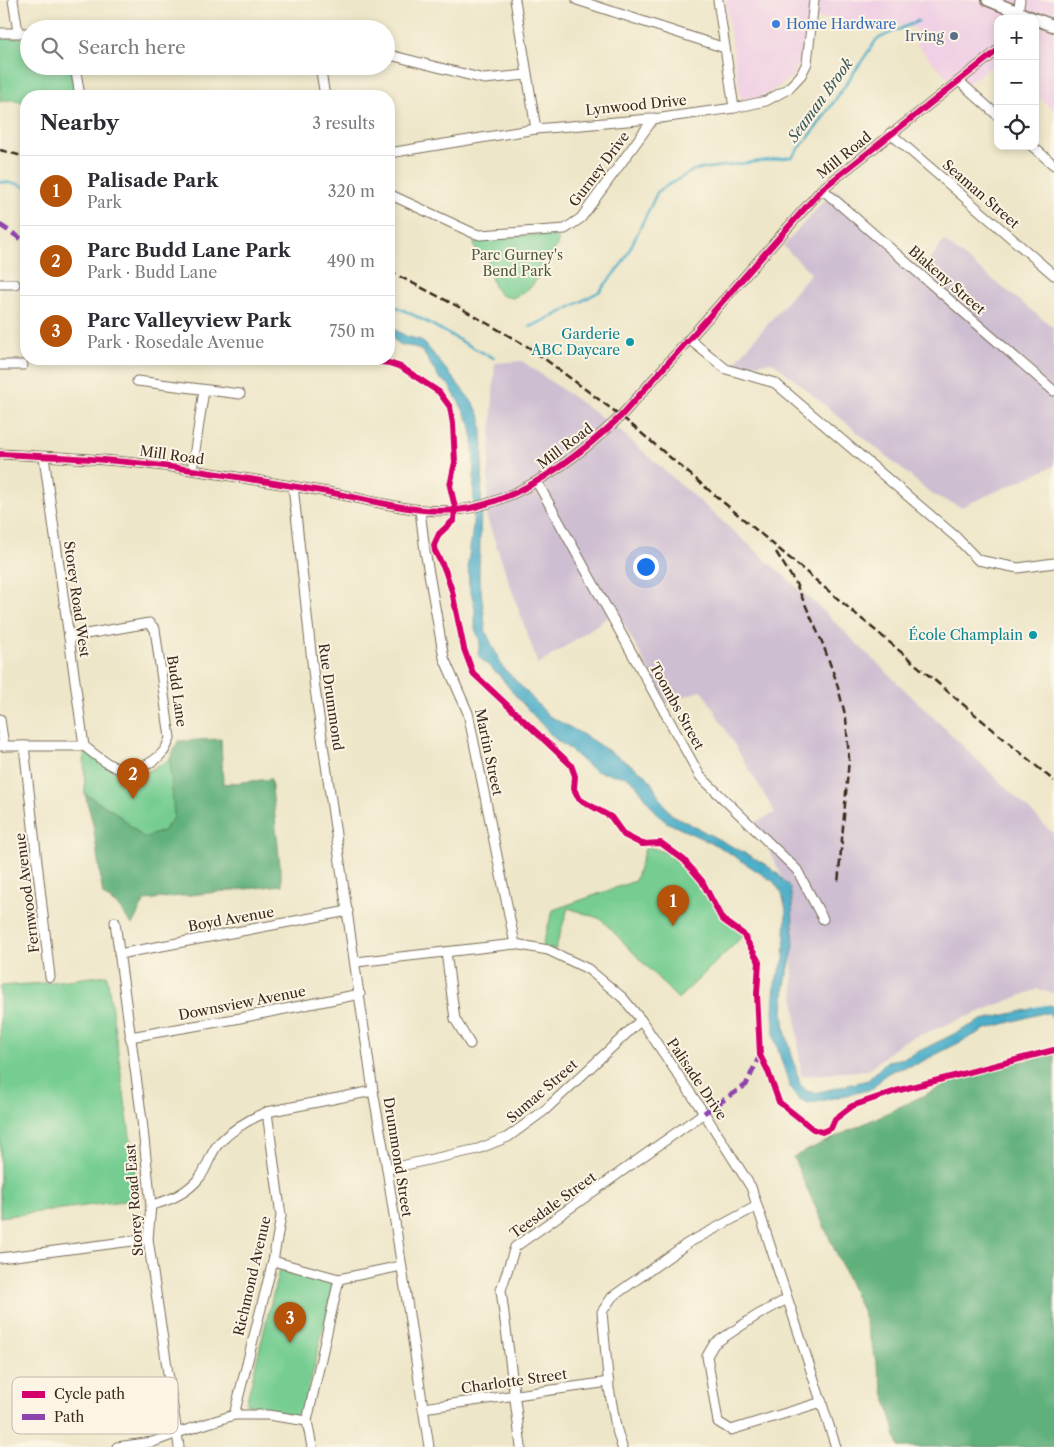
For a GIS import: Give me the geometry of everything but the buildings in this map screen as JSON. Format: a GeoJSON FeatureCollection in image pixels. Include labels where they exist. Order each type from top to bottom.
{"type":"FeatureCollection","features":[{"type":"Feature","properties":{"kind":"main road"},"geometry":{"type":"LineString","coordinates":[[988,0],[1016,15]]}},
{"type":"Feature","properties":{"kind":"street"},"geometry":{"type":"LineString","coordinates":[[0,33],[18,32],[13,0]]}},
{"type":"Feature","properties":{"kind":"street"},"geometry":{"type":"LineString","coordinates":[[515,0],[536,129]]}},
{"type":"Feature","properties":{"kind":"street"},"geometry":{"type":"LineString","coordinates":[[577,0],[725,48]]}},
{"type":"Feature","properties":{"kind":"street"},"geometry":{"type":"LineString","coordinates":[[718,0],[734,108]]}},
{"type":"Feature","properties":{"kind":"street","name":"Lynwood Drive"},"geometry":{"type":"LineString","coordinates":[[395,152],[536,129],[654,118],[734,108],[766,101],[788,89],[801,76],[807,63],[814,0]]}},
{"type":"Feature","properties":{"kind":"street"},"geometry":{"type":"LineString","coordinates":[[1016,15],[1020,0]]}},
{"type":"Feature","properties":{"kind":"street","name":"Mill Road"},"geometry":{"type":"LineString","coordinates":[[0,454],[114,460],[192,470],[293,486],[420,510],[452,510],[493,502],[515,494],[537,482],[608,428],[822,189],[890,133],[994,54]]}},
{"type":"Feature","properties":{"kind":"street"},"geometry":{"type":"LineString","coordinates":[[395,56],[484,79],[527,75]]}},
{"type":"Feature","properties":{"kind":"street"},"geometry":{"type":"LineString","coordinates":[[76,75],[79,90]]}},
{"type":"Feature","properties":{"kind":"street"},"geometry":{"type":"LineString","coordinates":[[322,75],[324,90]]}},
{"type":"Feature","properties":{"kind":"street"},"geometry":{"type":"LineString","coordinates":[[960,81],[994,112]]}},
{"type":"Feature","properties":{"kind":"street","name":"Gurney Drive"},"geometry":{"type":"LineString","coordinates":[[395,197],[473,234],[565,229],[581,218],[654,118]]}},
{"type":"Feature","properties":{"kind":"street","name":"Seaman Street"},"geometry":{"type":"LineString","coordinates":[[890,133],[1054,274]]}},
{"type":"Feature","properties":{"kind":"street"},"geometry":{"type":"LineString","coordinates":[[1037,150],[1054,165]]}},
{"type":"Feature","properties":{"kind":"street","name":"Blakeny Street"},"geometry":{"type":"LineString","coordinates":[[822,189],[1054,391]]}},
{"type":"Feature","properties":{"kind":"street"},"geometry":{"type":"LineString","coordinates":[[0,284],[15,284]]}},
{"type":"Feature","properties":{"kind":"street"},"geometry":{"type":"LineString","coordinates":[[689,339],[726,369],[775,383],[956,537],[978,560],[1018,568],[1054,563]]}},
{"type":"Feature","properties":{"kind":"street"},"geometry":{"type":"LineString","coordinates":[[0,365],[23,365]]}},
{"type":"Feature","properties":{"kind":"street"},"geometry":{"type":"LineString","coordinates":[[137,381],[240,394]]}},
{"type":"Feature","properties":{"kind":"street"},"geometry":{"type":"LineString","coordinates":[[192,470],[204,390]]}},
{"type":"Feature","properties":{"kind":"street","name":"Storey Road West"},"geometry":{"type":"LineString","coordinates":[[44,457],[84,746]]}},
{"type":"Feature","properties":{"kind":"street","name":"Toombs Street"},"geometry":{"type":"LineString","coordinates":[[537,482],[700,776],[797,870],[823,920]]}},
{"type":"Feature","properties":{"kind":"street","name":"Rue Drummond"},"geometry":{"type":"LineString","coordinates":[[293,486],[315,689],[348,911]]}},
{"type":"Feature","properties":{"kind":"street","name":"Martin Street"},"geometry":{"type":"LineString","coordinates":[[420,510],[425,551],[444,658],[468,713],[515,944]]}},
{"type":"Feature","properties":{"kind":"street","name":"Budd Lane"},"geometry":{"type":"LineString","coordinates":[[69,637],[149,623],[155,629],[170,738],[164,751],[151,763],[136,768],[118,768],[102,760],[84,746]]}},
{"type":"Feature","properties":{"kind":"street"},"geometry":{"type":"LineString","coordinates":[[0,719],[2,746],[84,746]]}},
{"type":"Feature","properties":{"kind":"street","name":"Fernwood Avenue"},"geometry":{"type":"LineString","coordinates":[[24,746],[50,977]]}},
{"type":"Feature","properties":{"kind":"street","name":"Boyd Avenue"},"geometry":{"type":"LineString","coordinates":[[119,954],[348,911]]}},
{"type":"Feature","properties":{"kind":"street","name":"Drummond Street"},"geometry":{"type":"LineString","coordinates":[[348,911],[373,1091],[387,1169],[429,1447]]}},
{"type":"Feature","properties":{"kind":"street","name":"Storey Road East"},"geometry":{"type":"LineString","coordinates":[[115,922],[142,1120],[151,1205],[148,1239],[169,1377]]}},
{"type":"Feature","properties":{"kind":"street","name":"Palisade Drive"},"geometry":{"type":"LineString","coordinates":[[356,962],[515,944],[548,950],[588,969],[623,998],[641,1020],[752,1187],[756,1206],[768,1234],[836,1447]]}},
{"type":"Feature","properties":{"kind":"street"},"geometry":{"type":"LineString","coordinates":[[446,952],[455,1019],[470,1044]]}},
{"type":"Feature","properties":{"kind":"street","name":"Downsview Avenue"},"geometry":{"type":"LineString","coordinates":[[130,1037],[235,1019],[360,994]]}},
{"type":"Feature","properties":{"kind":"street","name":"Sumac Street"},"geometry":{"type":"LineString","coordinates":[[387,1169],[478,1149],[508,1138],[545,1110],[641,1020]]}},
{"type":"Feature","properties":{"kind":"street"},"geometry":{"type":"LineString","coordinates":[[151,1205],[180,1195],[200,1177],[218,1145],[235,1128],[252,1118],[267,1112],[373,1091]]}},
{"type":"Feature","properties":{"kind":"street","name":"Richmond Avenue"},"geometry":{"type":"LineString","coordinates":[[234,1416],[273,1261],[281,1216],[267,1112]]}},
{"type":"Feature","properties":{"kind":"street","name":"Teesdale Street"},"geometry":{"type":"LineString","coordinates":[[521,1447],[501,1290],[516,1247],[704,1113]]}},
{"type":"Feature","properties":{"kind":"street"},"geometry":{"type":"LineString","coordinates":[[622,1447],[616,1427],[609,1382],[602,1312],[612,1297],[688,1243],[756,1206]]}},
{"type":"Feature","properties":{"kind":"street"},"geometry":{"type":"LineString","coordinates":[[0,1258],[148,1239]]}},
{"type":"Feature","properties":{"kind":"street"},"geometry":{"type":"LineString","coordinates":[[273,1261],[339,1279],[401,1266]]}},
{"type":"Feature","properties":{"kind":"street"},"geometry":{"type":"LineString","coordinates":[[312,1447],[308,1421],[339,1279]]}},
{"type":"Feature","properties":{"kind":"street"},"geometry":{"type":"LineString","coordinates":[[788,1299],[756,1316],[714,1344],[710,1350],[707,1356],[718,1422],[731,1430],[822,1402]]}},
{"type":"Feature","properties":{"kind":"street","name":"Charlotte Street"},"geometry":{"type":"LineString","coordinates":[[424,1408],[609,1382]]}},
{"type":"Feature","properties":{"kind":"street"},"geometry":{"type":"LineString","coordinates":[[178,1433],[234,1416],[268,1415],[308,1421]]}},
{"type":"Feature","properties":{"kind":"street"},"geometry":{"type":"LineString","coordinates":[[117,1447],[153,1442],[174,1434]]}},
{"type":"Feature","properties":{"kind":"street","name":"Storey Road East"},"geometry":{"type":"LineString","coordinates":[[177,1434],[179,1447]]}},
{"type":"Feature","properties":{"kind":"shaded area"},"geometry":{"type":"Polygon","coordinates":[[[725,0],[1054,0],[1054,110],[1039,98],[1039,15],[994,15],[994,64],[959,90],[916,44],[917,29],[888,24],[807,18],[803,58],[793,75],[780,86],[760,97],[741,99],[725,0]]]}},
{"type":"Feature","properties":{"kind":"shaded area"},"geometry":{"type":"Polygon","coordinates":[[[835,189],[921,271],[944,241],[1054,328],[1054,466],[961,507],[933,495],[773,362],[732,366],[811,273],[783,246],[835,189]]]}},
{"type":"Feature","properties":{"kind":"shaded area"},"geometry":{"type":"Polygon","coordinates":[[[522,361],[619,430],[817,605],[1054,834],[1054,994],[1038,989],[902,1042],[868,1070],[801,1076],[787,887],[755,822],[775,813],[702,690],[667,703],[617,611],[538,665],[486,516],[495,363],[522,361]]]}},
{"type":"Feature","properties":{"kind":"green space"},"geometry":{"type":"Polygon","coordinates":[[[0,37],[20,38],[20,75],[72,75],[74,90],[20,90],[20,101],[7,100],[0,102],[0,37]]]}},
{"type":"Feature","properties":{"kind":"green space","name":"Parc Gurney's Bend Park"},"geometry":{"type":"Polygon","coordinates":[[[551,234],[559,240],[548,265],[530,288],[513,298],[497,292],[486,256],[477,252],[474,244],[481,238],[551,234]]]}},
{"type":"Feature","properties":{"kind":"green space"},"geometry":{"type":"Polygon","coordinates":[[[221,739],[223,784],[271,779],[282,885],[145,900],[132,925],[118,906],[103,895],[93,824],[85,794],[116,813],[144,838],[163,831],[174,817],[170,759],[178,741],[221,739]]]}},
{"type":"Feature","properties":{"kind":"green space"},"geometry":{"type":"Polygon","coordinates":[[[84,752],[116,772],[143,774],[170,759],[175,817],[163,831],[144,838],[116,813],[85,794],[84,752]]]}},
{"type":"Feature","properties":{"kind":"green space"},"geometry":{"type":"Polygon","coordinates":[[[646,846],[668,853],[745,934],[678,999],[601,919],[568,908],[555,950],[542,946],[553,910],[635,881],[646,846]]]}},
{"type":"Feature","properties":{"kind":"green space"},"geometry":{"type":"Polygon","coordinates":[[[107,975],[139,1199],[0,1217],[0,986],[107,975]]]}},
{"type":"Feature","properties":{"kind":"green space"},"geometry":{"type":"Polygon","coordinates":[[[1054,1055],[1054,1447],[899,1447],[863,1313],[793,1157],[978,1070],[1054,1055]]]}},
{"type":"Feature","properties":{"kind":"green space"},"geometry":{"type":"Polygon","coordinates":[[[279,1270],[334,1283],[302,1417],[246,1404],[279,1270]]]}},
{"type":"Feature","properties":{"kind":"water"},"geometry":{"type":"Polygon","coordinates":[[[395,330],[406,336],[421,340],[474,404],[481,418],[483,447],[479,573],[486,632],[502,666],[549,716],[582,734],[645,774],[671,814],[765,864],[778,874],[790,888],[794,946],[785,984],[783,1011],[785,1030],[800,1084],[807,1091],[815,1093],[868,1080],[887,1061],[905,1058],[982,1020],[1050,1005],[1054,1007],[1054,1021],[1049,1014],[1043,1013],[986,1029],[917,1064],[892,1071],[885,1075],[872,1089],[808,1104],[799,1100],[790,1087],[774,1037],[775,983],[784,959],[786,910],[782,894],[774,882],[720,847],[666,822],[656,813],[635,783],[627,777],[596,771],[587,765],[555,739],[500,676],[480,658],[478,654],[480,642],[475,628],[475,608],[469,585],[468,563],[473,526],[474,476],[473,439],[470,424],[448,384],[439,378],[423,352],[414,347],[401,345],[395,340],[395,330]]]}},
{"type":"Feature","properties":{"kind":"waterway","name":"Seaman Brook"},"geometry":{"type":"LineString","coordinates":[[530,327],[600,291],[624,261],[658,191],[694,170],[792,157],[813,132],[877,39],[918,21]]}},
{"type":"Feature","properties":{"kind":"waterway","name":"Seaman Brook"},"geometry":{"type":"LineString","coordinates":[[0,182],[20,185]]}},
{"type":"Feature","properties":{"kind":"waterway","name":"Seaman Brook"},"geometry":{"type":"LineString","coordinates":[[395,307],[494,358]]}},
{"type":"Feature","properties":{"kind":"waterway"},"geometry":{"type":"LineString","coordinates":[[1031,1009],[1047,1006],[1049,1008]]}},
{"type":"Feature","properties":{"kind":"railway"},"geometry":{"type":"LineString","coordinates":[[0,150],[20,155]]}},
{"type":"Feature","properties":{"kind":"railway"},"geometry":{"type":"LineString","coordinates":[[395,274],[457,306],[530,348],[621,416],[1054,781]]}},
{"type":"Feature","properties":{"kind":"railway"},"geometry":{"type":"LineString","coordinates":[[776,552],[796,584],[822,642],[836,680],[846,718],[849,759],[838,884]]}},
{"type":"Feature","properties":{"kind":"marked path"},"geometry":{"type":"LineString","coordinates":[[0,225],[20,238]]}},
{"type":"Feature","properties":{"kind":"marked path"},"geometry":{"type":"LineString","coordinates":[[704,1113],[746,1085],[760,1055]]}},
{"type":"Feature","properties":{"kind":"cycle path"},"geometry":{"type":"LineString","coordinates":[[0,454],[96,459],[168,467],[245,478],[422,510],[440,511],[475,507],[515,493],[535,483],[571,459],[621,416],[822,189],[994,53]]}},
{"type":"Feature","properties":{"kind":"cycle path"},"geometry":{"type":"LineString","coordinates":[[395,365],[439,392],[450,407],[455,462],[450,486],[455,507],[454,520],[439,534],[434,545],[452,591],[464,649],[473,673],[571,765],[575,776],[574,789],[579,799],[611,817],[624,835],[642,844],[661,843],[684,860],[702,881],[722,919],[743,934],[759,962],[757,994],[760,1055],[779,1102],[813,1129],[822,1132],[831,1128],[835,1119],[852,1106],[896,1091],[1054,1050]]}},
{"type":"Feature","properties":{"kind":"place","name":"Home Hardware"},"geometry":{"type":"Point","coordinates":[776,24]}},
{"type":"Feature","properties":{"kind":"place","name":"Irving"},"geometry":{"type":"Point","coordinates":[954,36]}},
{"type":"Feature","properties":{"kind":"place","name":"Garderie ABC Daycare"},"geometry":{"type":"Point","coordinates":[630,342]}},
{"type":"Feature","properties":{"kind":"place","name":"École Champlain"},"geometry":{"type":"Point","coordinates":[1033,635]}},
{"type":"Feature","properties":{"kind":"place","name":"Parc Budd Lane Park"},"geometry":{"type":"Point","coordinates":[133,799]}},
{"type":"Feature","properties":{"kind":"place","name":"Palisade Park"},"geometry":{"type":"Point","coordinates":[673,926]}},
{"type":"Feature","properties":{"kind":"place","name":"Parc Valleyview Park"},"geometry":{"type":"Point","coordinates":[290,1343]}}]}
